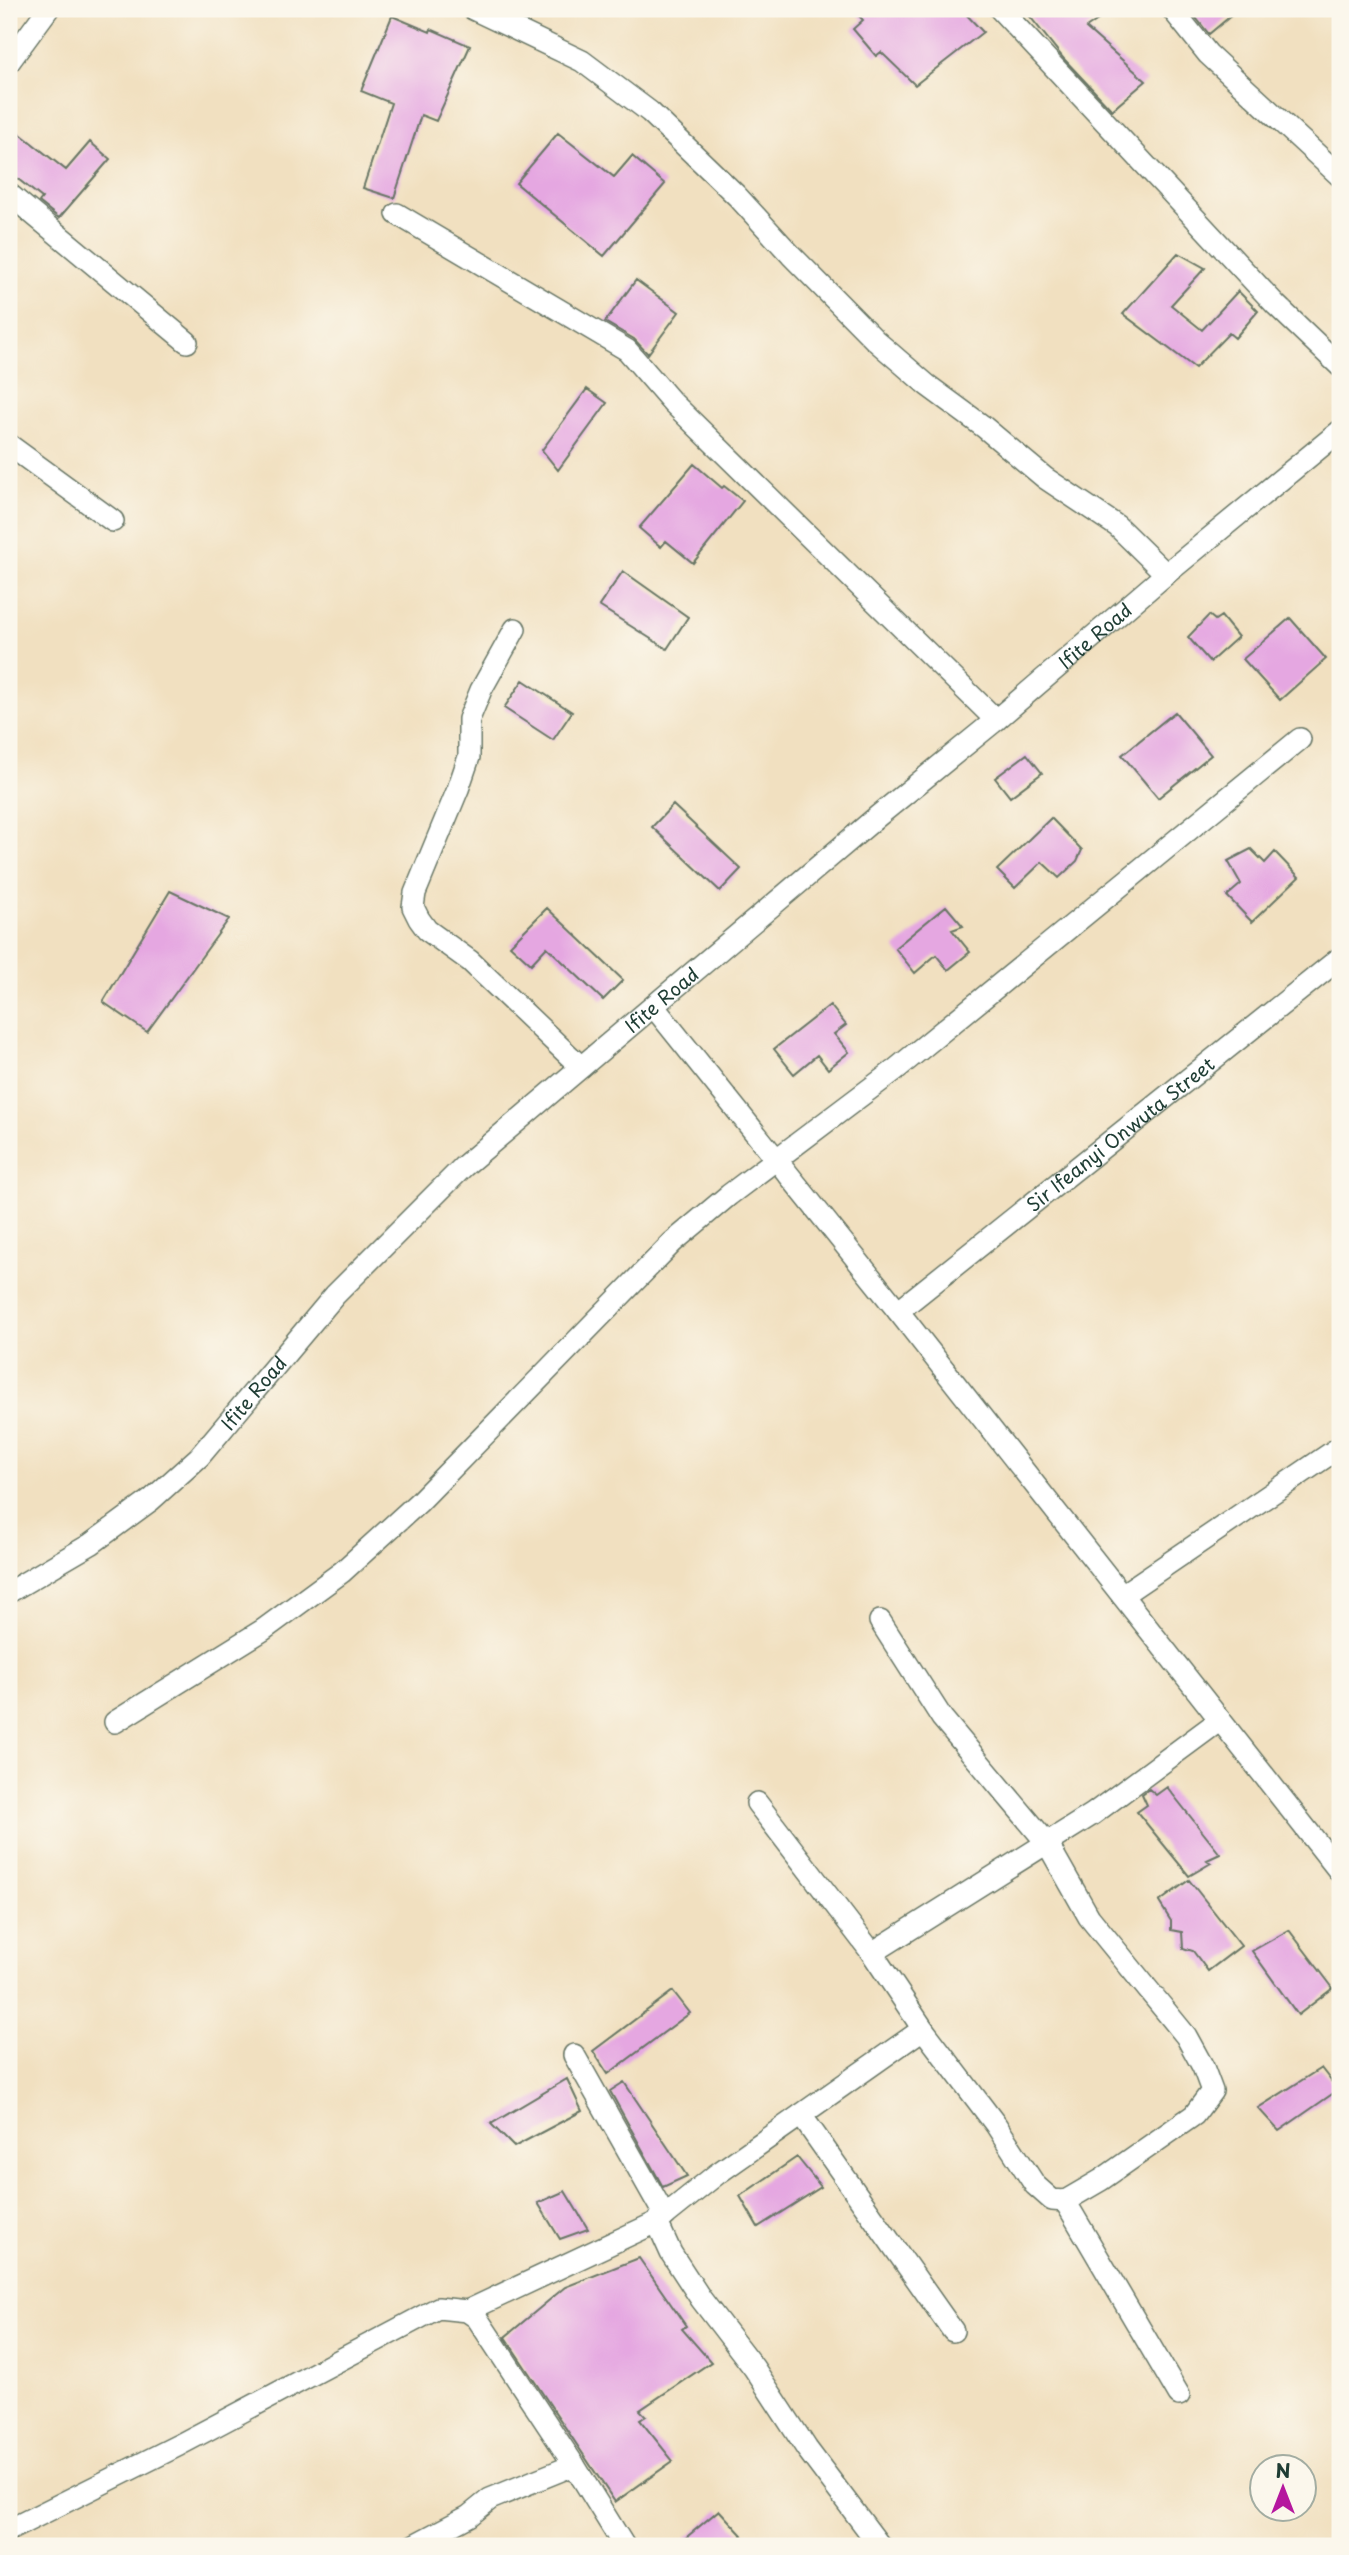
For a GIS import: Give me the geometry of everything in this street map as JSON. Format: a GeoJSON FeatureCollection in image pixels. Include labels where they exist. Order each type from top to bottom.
{"type":"FeatureCollection","features":[{"type":"Feature","properties":{"kind":"street"},"geometry":{"type":"LineString","coordinates":[[9,62],[48,9]]}},
{"type":"Feature","properties":{"kind":"street"},"geometry":{"type":"LineString","coordinates":[[473,9],[582,61],[650,112],[737,196],[875,340],[927,385],[984,427],[1045,478],[1117,526],[1166,574]]}},
{"type":"Feature","properties":{"kind":"street"},"geometry":{"type":"LineString","coordinates":[[1000,9],[1276,305],[1340,366]]}},
{"type":"Feature","properties":{"kind":"street"},"geometry":{"type":"LineString","coordinates":[[1172,9],[1208,54],[1340,176]]}},
{"type":"Feature","properties":{"kind":"street"},"geometry":{"type":"LineString","coordinates":[[9,194],[187,342]]}},
{"type":"Feature","properties":{"kind":"street"},"geometry":{"type":"LineString","coordinates":[[397,214],[628,350],[672,402],[996,720]]}},
{"type":"Feature","properties":{"kind":"street","name":"Ifite Road"},"geometry":{"type":"LineString","coordinates":[[9,1592],[91,1544],[152,1500],[199,1457],[334,1295],[463,1167],[1166,574],[1340,431]]}},
{"type":"Feature","properties":{"kind":"street"},"geometry":{"type":"LineString","coordinates":[[9,445],[113,521]]}},
{"type":"Feature","properties":{"kind":"street"},"geometry":{"type":"LineString","coordinates":[[515,629],[481,690],[469,719],[469,757],[415,893],[414,907],[428,930],[470,961],[582,1067]]}},
{"type":"Feature","properties":{"kind":"street"},"geometry":{"type":"LineString","coordinates":[[115,1722],[263,1630],[342,1572],[419,1502],[673,1242],[729,1195],[895,1070],[1300,739]]}},
{"type":"Feature","properties":{"kind":"street","name":"Sir Ifeanyi Onwuta Street"},"geometry":{"type":"LineString","coordinates":[[898,1311],[1340,958]]}},
{"type":"Feature","properties":{"kind":"street"},"geometry":{"type":"LineString","coordinates":[[654,1007],[898,1311],[1340,1872]]}},
{"type":"Feature","properties":{"kind":"street"},"geometry":{"type":"LineString","coordinates":[[1122,1595],[1340,1447]]}},
{"type":"Feature","properties":{"kind":"street"},"geometry":{"type":"LineString","coordinates":[[757,1804],[872,1954],[923,2029],[996,2125],[1035,2185],[1052,2200],[1065,2201],[1101,2180],[1194,2115],[1212,2091],[1203,2067],[1186,2036],[1089,1917],[1047,1843],[942,1718],[880,1621]]}},
{"type":"Feature","properties":{"kind":"street"},"geometry":{"type":"LineString","coordinates":[[872,1954],[1093,1814],[1220,1720]]}},
{"type":"Feature","properties":{"kind":"street"},"geometry":{"type":"LineString","coordinates":[[467,2311],[661,2219],[717,2174],[923,2029]]}},
{"type":"Feature","properties":{"kind":"street"},"geometry":{"type":"LineString","coordinates":[[574,2055],[661,2219],[671,2253],[701,2299],[754,2368],[807,2449],[880,2546]]}},
{"type":"Feature","properties":{"kind":"street"},"geometry":{"type":"LineString","coordinates":[[801,2115],[953,2331]]}},
{"type":"Feature","properties":{"kind":"street"},"geometry":{"type":"LineString","coordinates":[[1065,2201],[1178,2395]]}},
{"type":"Feature","properties":{"kind":"street"},"geometry":{"type":"LineString","coordinates":[[9,2530],[178,2445],[438,2308],[467,2311],[477,2318],[624,2546]]}},
{"type":"Feature","properties":{"kind":"street"},"geometry":{"type":"LineString","coordinates":[[412,2546],[469,2516],[490,2499],[574,2465]]}},
{"type":"Feature","properties":{"kind":"building"},"geometry":{"type":"Polygon","coordinates":[[[852,9],[961,9],[983,32],[915,85],[881,52],[876,56],[853,29],[863,20],[852,9]]]}},
{"type":"Feature","properties":{"kind":"building"},"geometry":{"type":"Polygon","coordinates":[[[1024,9],[1114,9],[1086,28],[1146,81],[1112,110],[1064,59],[1024,9]]]}},
{"type":"Feature","properties":{"kind":"building"},"geometry":{"type":"Polygon","coordinates":[[[1189,9],[1239,9],[1209,34],[1189,9]]]}},
{"type":"Feature","properties":{"kind":"building"},"geometry":{"type":"Polygon","coordinates":[[[392,16],[470,46],[436,121],[421,115],[394,198],[363,188],[391,103],[361,91],[392,16]]]}},
{"type":"Feature","properties":{"kind":"building"},"geometry":{"type":"Polygon","coordinates":[[[9,125],[66,170],[90,142],[110,159],[59,218],[39,202],[42,198],[9,172],[9,125]]]}},
{"type":"Feature","properties":{"kind":"building"},"geometry":{"type":"Polygon","coordinates":[[[558,133],[614,177],[632,156],[665,184],[604,256],[516,183],[558,133]]]}},
{"type":"Feature","properties":{"kind":"building"},"geometry":{"type":"Polygon","coordinates":[[[1178,253],[1205,268],[1171,305],[1202,330],[1238,291],[1258,311],[1235,338],[1229,333],[1195,368],[1123,314],[1178,253]]]}},
{"type":"Feature","properties":{"kind":"building"},"geometry":{"type":"Polygon","coordinates":[[[636,280],[679,312],[648,354],[634,339],[605,322],[636,280]]]}},
{"type":"Feature","properties":{"kind":"building"},"geometry":{"type":"Polygon","coordinates":[[[587,389],[607,403],[558,470],[542,450],[587,389]]]}},
{"type":"Feature","properties":{"kind":"building"},"geometry":{"type":"Polygon","coordinates":[[[694,464],[722,488],[724,486],[743,501],[693,563],[666,541],[661,547],[639,528],[694,464]]]}},
{"type":"Feature","properties":{"kind":"building"},"geometry":{"type":"Polygon","coordinates":[[[623,571],[688,617],[667,649],[599,606],[623,571]]]}},
{"type":"Feature","properties":{"kind":"building"},"geometry":{"type":"Polygon","coordinates":[[[1209,615],[1215,620],[1221,616],[1238,637],[1210,662],[1188,637],[1209,615]]]}},
{"type":"Feature","properties":{"kind":"building"},"geometry":{"type":"Polygon","coordinates":[[[1290,618],[1326,659],[1280,700],[1243,659],[1290,618]]]}},
{"type":"Feature","properties":{"kind":"building"},"geometry":{"type":"Polygon","coordinates":[[[523,680],[572,712],[553,740],[504,708],[523,680]]]}},
{"type":"Feature","properties":{"kind":"building"},"geometry":{"type":"Polygon","coordinates":[[[1175,712],[1211,755],[1158,798],[1122,755],[1175,712]]]}},
{"type":"Feature","properties":{"kind":"building"},"geometry":{"type":"Polygon","coordinates":[[[1027,754],[1042,773],[1010,797],[995,778],[1027,754]]]}},
{"type":"Feature","properties":{"kind":"building"},"geometry":{"type":"Polygon","coordinates":[[[673,805],[741,869],[720,891],[652,827],[673,805]]]}},
{"type":"Feature","properties":{"kind":"building"},"geometry":{"type":"Polygon","coordinates":[[[1051,818],[1082,850],[1077,861],[1059,878],[1042,862],[1015,888],[997,870],[1051,818]]]}},
{"type":"Feature","properties":{"kind":"building"},"geometry":{"type":"Polygon","coordinates":[[[1251,849],[1265,863],[1275,852],[1299,877],[1252,922],[1227,896],[1241,884],[1228,861],[1251,849]]]}},
{"type":"Feature","properties":{"kind":"building"},"geometry":{"type":"Polygon","coordinates":[[[170,891],[229,919],[147,1032],[103,1002],[170,891]]]}},
{"type":"Feature","properties":{"kind":"building"},"geometry":{"type":"Polygon","coordinates":[[[946,906],[963,926],[952,930],[970,952],[948,970],[936,955],[915,973],[895,948],[946,906]]]}},
{"type":"Feature","properties":{"kind":"building"},"geometry":{"type":"Polygon","coordinates":[[[547,908],[623,980],[603,1000],[547,947],[531,964],[510,945],[547,908]]]}},
{"type":"Feature","properties":{"kind":"building"},"geometry":{"type":"Polygon","coordinates":[[[830,1005],[846,1025],[834,1034],[849,1052],[828,1069],[817,1055],[794,1074],[774,1049],[830,1005]]]}},
{"type":"Feature","properties":{"kind":"building"},"geometry":{"type":"Polygon","coordinates":[[[1167,1787],[1220,1854],[1207,1860],[1211,1863],[1189,1876],[1137,1812],[1147,1805],[1142,1794],[1149,1789],[1156,1795],[1167,1787]]]}},
{"type":"Feature","properties":{"kind":"building"},"geometry":{"type":"Polygon","coordinates":[[[1189,1880],[1241,1946],[1208,1971],[1193,1951],[1183,1948],[1182,1932],[1171,1930],[1171,1921],[1159,1902],[1189,1880]]]}},
{"type":"Feature","properties":{"kind":"building"},"geometry":{"type":"Polygon","coordinates":[[[1289,1930],[1333,1988],[1298,2015],[1252,1951],[1289,1930]]]}},
{"type":"Feature","properties":{"kind":"building"},"geometry":{"type":"Polygon","coordinates":[[[673,1991],[690,2013],[608,2074],[593,2051],[673,1991]]]}},
{"type":"Feature","properties":{"kind":"building"},"geometry":{"type":"Polygon","coordinates":[[[1321,2068],[1338,2090],[1279,2131],[1258,2108],[1321,2068]]]}},
{"type":"Feature","properties":{"kind":"building"},"geometry":{"type":"Polygon","coordinates":[[[567,2079],[582,2111],[514,2147],[491,2124],[567,2079]]]}},
{"type":"Feature","properties":{"kind":"building"},"geometry":{"type":"Polygon","coordinates":[[[624,2082],[687,2176],[663,2187],[610,2091],[624,2082]]]}},
{"type":"Feature","properties":{"kind":"building"},"geometry":{"type":"Polygon","coordinates":[[[797,2157],[821,2187],[758,2227],[740,2196],[797,2157]]]}},
{"type":"Feature","properties":{"kind":"building"},"geometry":{"type":"Polygon","coordinates":[[[565,2191],[588,2229],[560,2239],[538,2203],[565,2191]]]}},
{"type":"Feature","properties":{"kind":"building"},"geometry":{"type":"Polygon","coordinates":[[[639,2258],[686,2326],[682,2329],[711,2362],[640,2410],[646,2416],[640,2420],[673,2461],[615,2502],[505,2337],[565,2287],[639,2258]]]}},
{"type":"Feature","properties":{"kind":"building"},"geometry":{"type":"Polygon","coordinates":[[[719,2510],[752,2546],[676,2546],[719,2510]]]}}]}
